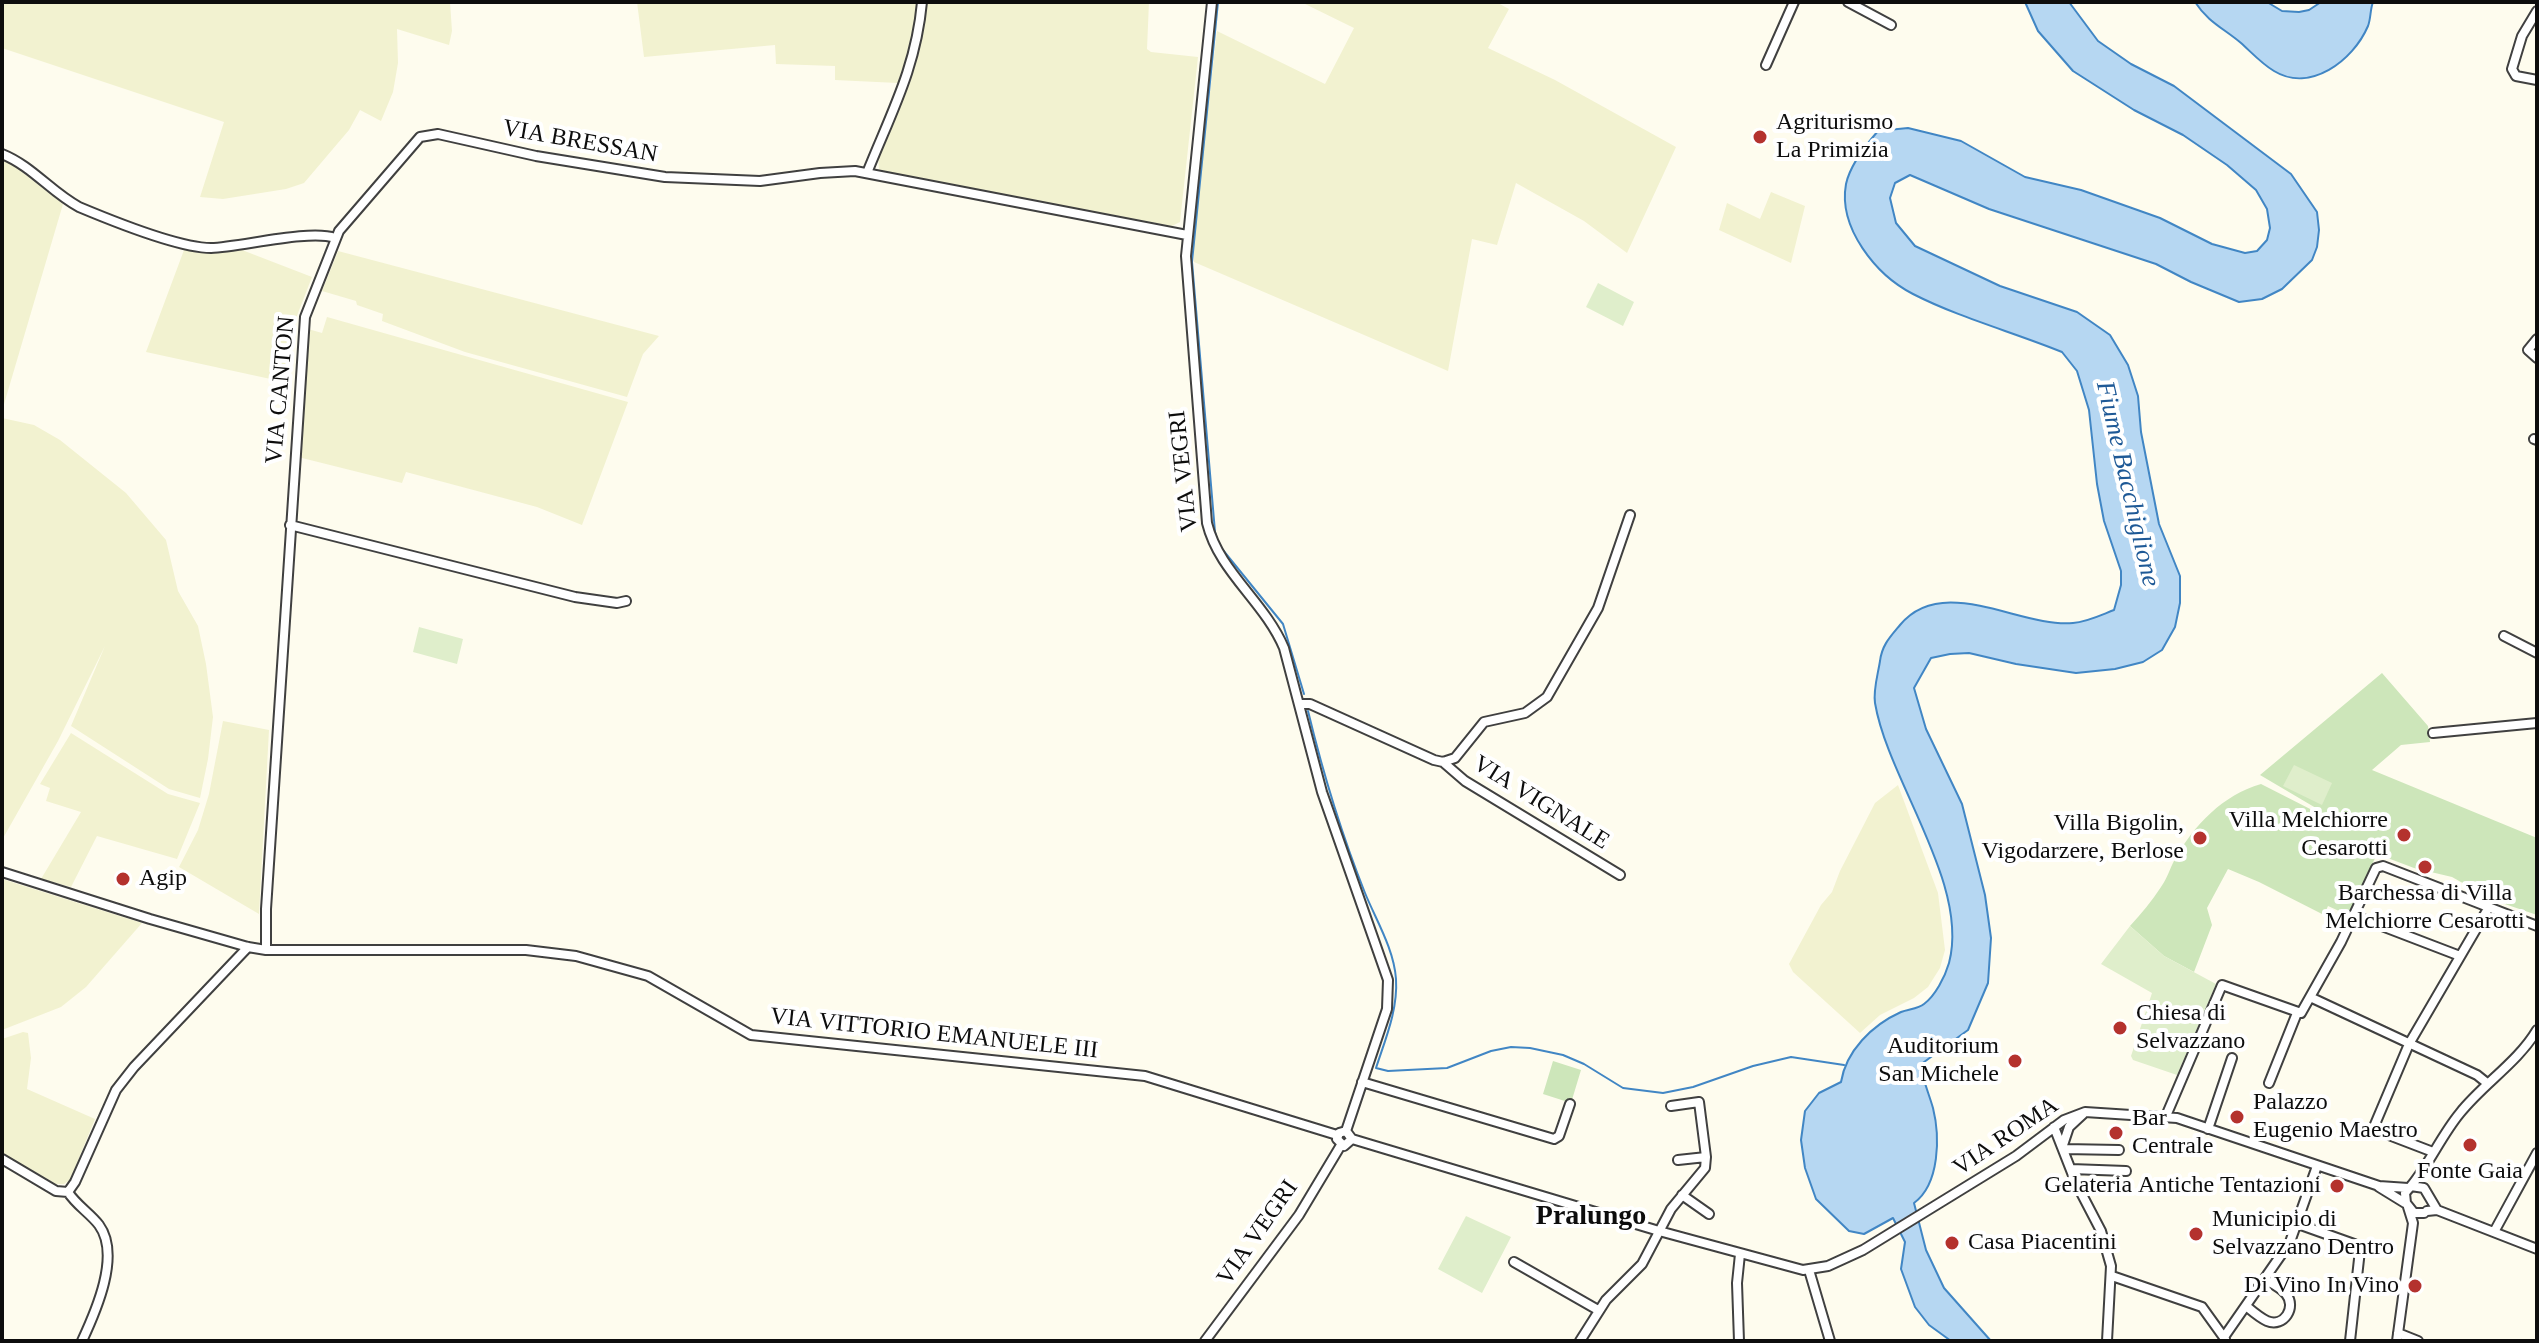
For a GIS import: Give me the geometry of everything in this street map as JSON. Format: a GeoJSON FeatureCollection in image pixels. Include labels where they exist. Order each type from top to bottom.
{"type":"FeatureCollection","features":[{"type":"Feature","properties":{"kind":"street"},"geometry":{"type":"LineString","coordinates":[[867,173],[909,72],[916,49],[922,2]]}},
{"type":"Feature","properties":{"kind":"street","name":"VIA VEGRI"},"geometry":{"type":"LineString","coordinates":[[1205,1341],[1299,1215],[1341,1145],[1387,1009],[1388,980],[1322,792],[1287,660],[1275,628],[1219,557],[1207,523],[1186,284],[1187,235],[1212,2]]}},
{"type":"Feature","properties":{"kind":"street"},"geometry":{"type":"LineString","coordinates":[[1766,65],[1794,2]]}},
{"type":"Feature","properties":{"kind":"street"},"geometry":{"type":"LineString","coordinates":[[1848,2],[1891,25]]}},
{"type":"Feature","properties":{"kind":"street"},"geometry":{"type":"LineString","coordinates":[[2537,11],[2522,36],[2512,69],[2516,76],[2537,80]]}},
{"type":"Feature","properties":{"kind":"street","name":"VIA BRESSAN"},"geometry":{"type":"LineString","coordinates":[[335,238],[420,137],[432,134],[536,156],[665,177],[742,182],[843,171],[867,173],[1187,235]]}},
{"type":"Feature","properties":{"kind":"street"},"geometry":{"type":"LineString","coordinates":[[2,154],[27,166],[79,207],[190,245],[226,247],[315,235],[335,238]]}},
{"type":"Feature","properties":{"kind":"street","name":"VIA CANTON"},"geometry":{"type":"LineString","coordinates":[[266,950],[303,332],[305,317],[331,256],[335,238]]}},
{"type":"Feature","properties":{"kind":"street"},"geometry":{"type":"LineString","coordinates":[[2537,339],[2528,350],[2537,358]]}},
{"type":"Feature","properties":{"kind":"street","name":"VIA VIGNALE"},"geometry":{"type":"LineString","coordinates":[[1443,762],[1461,753],[1484,722],[1525,713],[1547,697],[1598,608],[1630,515]]}},
{"type":"Feature","properties":{"kind":"street"},"geometry":{"type":"LineString","coordinates":[[290,525],[575,597],[617,603],[626,601]]}},
{"type":"Feature","properties":{"kind":"street"},"geometry":{"type":"LineString","coordinates":[[2504,636],[2537,653]]}},
{"type":"Feature","properties":{"kind":"street","name":"VIA VIGNALE"},"geometry":{"type":"LineString","coordinates":[[1299,704],[1310,704],[1443,762],[1465,781],[1620,875]]}},
{"type":"Feature","properties":{"kind":"street"},"geometry":{"type":"LineString","coordinates":[[2433,733],[2537,723]]}},
{"type":"Feature","properties":{"kind":"street"},"geometry":{"type":"LineString","coordinates":[[2166,1116],[2222,985],[2301,1013],[2374,870],[2383,866],[2537,926]]}},
{"type":"Feature","properties":{"kind":"street","name":"VIA VITTORIO EMANUELE III"},"geometry":{"type":"LineString","coordinates":[[2,872],[248,947],[266,950],[526,950],[576,956],[648,976],[751,1035],[1145,1076],[1659,1231],[1795,1269],[1813,1269]]}},
{"type":"Feature","properties":{"kind":"street"},"geometry":{"type":"LineString","coordinates":[[2433,1152],[2373,1129],[2409,1044],[2489,907]]}},
{"type":"Feature","properties":{"kind":"street"},"geometry":{"type":"LineString","coordinates":[[2353,915],[2460,956]]}},
{"type":"Feature","properties":{"kind":"street"},"geometry":{"type":"LineString","coordinates":[[68,1192],[116,1090],[248,947]]}},
{"type":"Feature","properties":{"kind":"street"},"geometry":{"type":"LineString","coordinates":[[2310,997],[2477,1075],[2487,1083]]}},
{"type":"Feature","properties":{"kind":"street"},"geometry":{"type":"LineString","coordinates":[[2269,1083],[2297,1013]]}},
{"type":"Feature","properties":{"kind":"street"},"geometry":{"type":"LineString","coordinates":[[2418,1341],[2397,1337],[2413,1223],[2404,1197],[2461,1111],[2525,1048],[2537,1030]]}},
{"type":"Feature","properties":{"kind":"street"},"geometry":{"type":"LineString","coordinates":[[2208,1129],[2232,1058]]}},
{"type":"Feature","properties":{"kind":"street"},"geometry":{"type":"LineString","coordinates":[[1362,1082],[1554,1139],[1559,1136],[1570,1104]]}},
{"type":"Feature","properties":{"kind":"street"},"geometry":{"type":"LineString","coordinates":[[1580,1341],[1598,1310],[1642,1264],[1682,1195],[1705,1168],[1699,1102],[1671,1106]]}},
{"type":"Feature","properties":{"kind":"street"},"geometry":{"type":"LineString","coordinates":[[2063,1147],[2069,1127],[2085,1112]]}},
{"type":"Feature","properties":{"kind":"street","name":"VIA ROMA"},"geometry":{"type":"LineString","coordinates":[[1813,1269],[1840,1262],[1863,1250],[2016,1156],[2064,1120],[2085,1112],[2166,1116],[2379,1186],[2410,1187]]}},
{"type":"Feature","properties":{"kind":"street"},"geometry":{"type":"LineString","coordinates":[[2064,1120],[2066,1135]]}},
{"type":"Feature","properties":{"kind":"street"},"geometry":{"type":"LineString","coordinates":[[2054,1127],[2101,1231],[2112,1276],[2107,1341]]}},
{"type":"Feature","properties":{"kind":"street"},"geometry":{"type":"LineString","coordinates":[[2063,1147],[2119,1150]]}},
{"type":"Feature","properties":{"kind":"street"},"geometry":{"type":"LineString","coordinates":[[2494,1232],[2537,1153]]}},
{"type":"Feature","properties":{"kind":"street"},"geometry":{"type":"LineString","coordinates":[[1678,1160],[1706,1157]]}},
{"type":"Feature","properties":{"kind":"street"},"geometry":{"type":"LineString","coordinates":[[2,1159],[42,1184],[56,1191],[68,1192],[99,1225],[109,1251],[97,1305],[82,1341]]}},
{"type":"Feature","properties":{"kind":"street"},"geometry":{"type":"LineString","coordinates":[[2112,1276],[2202,1307],[2225,1339],[2290,1242],[2317,1166]]}},
{"type":"Feature","properties":{"kind":"street"},"geometry":{"type":"LineString","coordinates":[[2427,1166],[2426,1191],[2430,1209]]}},
{"type":"Feature","properties":{"kind":"street"},"geometry":{"type":"LineString","coordinates":[[2071,1169],[2126,1171]]}},
{"type":"Feature","properties":{"kind":"street"},"geometry":{"type":"LineString","coordinates":[[2410,1187],[2418,1185],[2426,1191]]}},
{"type":"Feature","properties":{"kind":"street","name":"VIA ROMA"},"geometry":{"type":"LineString","coordinates":[[2379,1186],[2407,1206]]}},
{"type":"Feature","properties":{"kind":"street"},"geometry":{"type":"LineString","coordinates":[[1682,1195],[1709,1214]]}},
{"type":"Feature","properties":{"kind":"street"},"geometry":{"type":"LineString","coordinates":[[2407,1206],[2414,1213],[2430,1209],[2537,1249]]}},
{"type":"Feature","properties":{"kind":"street"},"geometry":{"type":"LineString","coordinates":[[2413,1223],[2430,1209]]}},
{"type":"Feature","properties":{"kind":"street"},"geometry":{"type":"LineString","coordinates":[[2298,1224],[2354,1244],[2360,1250],[2350,1341]]}},
{"type":"Feature","properties":{"kind":"street"},"geometry":{"type":"LineString","coordinates":[[1739,1341],[1737,1283],[1740,1254]]}},
{"type":"Feature","properties":{"kind":"street"},"geometry":{"type":"LineString","coordinates":[[1514,1262],[1598,1310]]}},
{"type":"Feature","properties":{"kind":"street"},"geometry":{"type":"LineString","coordinates":[[1813,1269],[1830,1341]]}},
{"type":"Feature","properties":{"kind":"street"},"geometry":{"type":"LineString","coordinates":[[2246,1306],[2268,1322],[2278,1323],[2284,1319],[2289,1298],[2264,1279]]}},
{"type":"Feature","properties":{"kind":"green space"},"geometry":{"type":"Polygon","coordinates":[[[2,2],[450,2],[452,31],[449,45],[397,29],[398,63],[393,92],[381,121],[360,110],[349,130],[304,183],[223,199],[200,197],[224,122],[2,48],[2,2]]]}},
{"type":"Feature","properties":{"kind":"green space"},"geometry":{"type":"Polygon","coordinates":[[[637,2],[917,2],[913,38],[898,83],[835,80],[835,66],[776,64],[775,45],[644,57],[637,2]]]}},
{"type":"Feature","properties":{"kind":"green space"},"geometry":{"type":"Polygon","coordinates":[[[925,2],[1149,2],[1147,49],[1198,57],[1180,222],[1172,226],[885,173],[879,169],[878,155],[919,53],[925,2]]]}},
{"type":"Feature","properties":{"kind":"green space"},"geometry":{"type":"Polygon","coordinates":[[[1301,2],[1496,2],[1509,9],[1488,48],[1555,80],[1676,147],[1627,253],[1584,221],[1516,183],[1497,245],[1472,239],[1448,371],[1194,262],[1194,234],[1217,31],[1325,84],[1354,28],[1301,2]]]}},
{"type":"Feature","properties":{"kind":"green space"},"geometry":{"type":"Polygon","coordinates":[[[2,160],[63,204],[2,411],[2,160]]]}},
{"type":"Feature","properties":{"kind":"green space"},"geometry":{"type":"Polygon","coordinates":[[[1771,192],[1805,206],[1791,263],[1719,230],[1727,203],[1760,219],[1771,192]]]}},
{"type":"Feature","properties":{"kind":"green space"},"geometry":{"type":"Polygon","coordinates":[[[184,250],[199,253],[242,250],[312,277],[293,326],[289,383],[146,352],[184,250]]]}},
{"type":"Feature","properties":{"kind":"green space"},"geometry":{"type":"Polygon","coordinates":[[[338,251],[659,336],[643,354],[627,397],[465,352],[382,321],[383,314],[357,305],[356,301],[322,291],[338,251]]]}},
{"type":"Feature","properties":{"kind":"green space"},"geometry":{"type":"Polygon","coordinates":[[[1598,283],[1634,302],[1623,326],[1586,307],[1598,283]]]}},
{"type":"Feature","properties":{"kind":"green space"},"geometry":{"type":"Polygon","coordinates":[[[327,317],[628,402],[582,525],[537,507],[406,472],[402,483],[298,457],[308,329],[322,333],[327,317]]]}},
{"type":"Feature","properties":{"kind":"green space"},"geometry":{"type":"Polygon","coordinates":[[[2,418],[34,425],[60,440],[126,493],[166,540],[178,591],[198,626],[213,717],[200,798],[169,789],[71,726],[105,646],[58,741],[2,840],[2,418]]]}},
{"type":"Feature","properties":{"kind":"green space"},"geometry":{"type":"Polygon","coordinates":[[[419,627],[463,639],[457,664],[413,652],[419,627]]]}},
{"type":"Feature","properties":{"kind":"green space"},"geometry":{"type":"Polygon","coordinates":[[[2382,673],[2428,726],[2430,742],[2401,745],[2372,770],[2537,838],[2537,915],[2493,900],[2452,877],[2414,868],[2377,854],[2348,915],[2328,906],[2324,915],[2228,869],[2207,908],[2212,925],[2194,972],[2164,956],[2130,926],[2163,884],[2191,834],[2222,804],[2261,784],[2318,813],[2321,811],[2260,775],[2382,673]]]}},
{"type":"Feature","properties":{"kind":"green space"},"geometry":{"type":"Polygon","coordinates":[[[223,721],[269,730],[259,914],[179,867],[198,830],[209,794],[223,721]]]}},
{"type":"Feature","properties":{"kind":"green space"},"geometry":{"type":"Polygon","coordinates":[[[71,733],[168,794],[200,803],[177,859],[97,836],[71,887],[41,879],[81,812],[46,801],[50,788],[40,784],[71,733]]]}},
{"type":"Feature","properties":{"kind":"green space"},"geometry":{"type":"Polygon","coordinates":[[[2294,765],[2332,783],[2322,805],[2283,786],[2294,765]]]}},
{"type":"Feature","properties":{"kind":"green space"},"geometry":{"type":"Polygon","coordinates":[[[1898,785],[1938,893],[1945,950],[1940,968],[1928,987],[1914,998],[1880,1015],[1860,1033],[1793,972],[1789,964],[1821,905],[1832,892],[1875,803],[1898,785]]]}},
{"type":"Feature","properties":{"kind":"green space"},"geometry":{"type":"Polygon","coordinates":[[[2,879],[142,923],[86,987],[61,1007],[2,1030],[2,879]]]}},
{"type":"Feature","properties":{"kind":"green space"},"geometry":{"type":"Polygon","coordinates":[[[2130,926],[2164,956],[2216,984],[2177,1075],[2133,1060],[2131,1056],[2152,993],[2101,964],[2130,926]]]}},
{"type":"Feature","properties":{"kind":"green space"},"geometry":{"type":"Polygon","coordinates":[[[28,1033],[31,1058],[27,1089],[95,1119],[70,1180],[64,1184],[56,1184],[2,1153],[2,1039],[28,1033]]]}},
{"type":"Feature","properties":{"kind":"green space"},"geometry":{"type":"Polygon","coordinates":[[[1553,1061],[1581,1070],[1571,1103],[1543,1094],[1553,1061]]]}},
{"type":"Feature","properties":{"kind":"green space"},"geometry":{"type":"Polygon","coordinates":[[[1466,1216],[1511,1237],[1482,1293],[1438,1269],[1466,1216]]]}},
{"type":"Feature","properties":{"kind":"water","name":"Fiume Bacchiglione"},"geometry":{"type":"Polygon","coordinates":[[[2025,2],[2069,2],[2098,41],[2131,64],[2174,86],[2291,174],[2317,212],[2319,230],[2312,260],[2282,289],[2262,299],[2239,302],[2156,264],[1989,209],[1910,175],[1895,183],[1890,198],[1896,223],[1915,246],[2000,286],[2077,312],[2110,335],[2128,365],[2138,396],[2141,432],[2159,524],[2180,576],[2180,603],[2175,627],[2162,650],[2143,662],[2076,673],[1969,653],[1950,654],[1931,658],[1914,688],[1926,729],[1962,804],[1985,895],[1991,938],[1988,983],[1968,1030],[1920,1065],[1937,1132],[1933,1172],[1923,1195],[1914,1203],[1926,1250],[1944,1288],[1991,1341],[1951,1341],[1929,1325],[1915,1307],[1901,1269],[1905,1242],[1893,1218],[1864,1234],[1849,1231],[1816,1199],[1805,1168],[1801,1140],[1805,1111],[1819,1093],[1841,1082],[1848,1060],[1862,1040],[1890,1017],[1928,1001],[1949,963],[1952,932],[1948,900],[1925,833],[1883,733],[1875,703],[1881,655],[1900,625],[1918,610],[1938,603],[1983,606],[2052,622],[2073,623],[2094,618],[2114,610],[2121,585],[2121,571],[2104,521],[2089,410],[2077,371],[2062,352],[1931,303],[1899,286],[1886,275],[1873,262],[1854,233],[1845,201],[1848,177],[1878,131],[1908,128],[1961,141],[2025,177],[2081,190],[2160,218],[2212,244],[2245,253],[2257,251],[2267,240],[2270,228],[2267,209],[2256,190],[2227,165],[2183,135],[2134,110],[2073,71],[2038,31],[2025,2]]]}},
{"type":"Feature","properties":{"kind":"water"},"geometry":{"type":"Polygon","coordinates":[[[2195,2],[2267,2],[2282,11],[2299,12],[2321,2],[2373,2],[2368,26],[2352,51],[2329,70],[2302,78],[2288,77],[2274,71],[2211,20],[2195,2]]]}},
{"type":"Feature","properties":{"kind":"waterway"},"geometry":{"type":"LineString","coordinates":[[1218,2],[1192,262],[1215,532],[1218,544],[1283,624],[1304,694]]}},
{"type":"Feature","properties":{"kind":"waterway"},"geometry":{"type":"LineString","coordinates":[[1308,711],[1340,825],[1395,968],[1393,1013],[1376,1068],[1388,1071],[1447,1068],[1491,1051],[1511,1047],[1530,1048],[1563,1055],[1584,1064],[1623,1088],[1663,1093],[1791,1057],[1844,1065]]}},
{"type":"Feature","properties":{"kind":"place","name":"Agriturismo La Primizia"},"geometry":{"type":"Point","coordinates":[1760,137]}},
{"type":"Feature","properties":{"kind":"place","name":"Villa Melchiorre Cesarotti"},"geometry":{"type":"Point","coordinates":[2404,835]}},
{"type":"Feature","properties":{"kind":"place","name":"Villa Bigolin, Vigodarzere, Berlose"},"geometry":{"type":"Point","coordinates":[2200,838]}},
{"type":"Feature","properties":{"kind":"place","name":"Barchessa di Villa Melchiorre Cesarotti"},"geometry":{"type":"Point","coordinates":[2425,867]}},
{"type":"Feature","properties":{"kind":"place","name":"Agip"},"geometry":{"type":"Point","coordinates":[123,879]}},
{"type":"Feature","properties":{"kind":"place","name":"Chiesa di Selvazzano"},"geometry":{"type":"Point","coordinates":[2120,1028]}},
{"type":"Feature","properties":{"kind":"place","name":"Auditorium San Michele"},"geometry":{"type":"Point","coordinates":[2015,1061]}},
{"type":"Feature","properties":{"kind":"place","name":"Palazzo Eugenio Maestro"},"geometry":{"type":"Point","coordinates":[2237,1117]}},
{"type":"Feature","properties":{"kind":"place","name":"Bar Centrale"},"geometry":{"type":"Point","coordinates":[2116,1133]}},
{"type":"Feature","properties":{"kind":"place","name":"Fonte Gaia"},"geometry":{"type":"Point","coordinates":[2470,1145]}},
{"type":"Feature","properties":{"kind":"place","name":"Gelateria Antiche Tentazioni"},"geometry":{"type":"Point","coordinates":[2337,1186]}},
{"type":"Feature","properties":{"kind":"place","name":"Municipio di Selvazzano Dentro"},"geometry":{"type":"Point","coordinates":[2196,1234]}},
{"type":"Feature","properties":{"kind":"place","name":"Casa Piacentini"},"geometry":{"type":"Point","coordinates":[1952,1243]}},
{"type":"Feature","properties":{"kind":"place","name":"Di Vino In Vino"},"geometry":{"type":"Point","coordinates":[2415,1286]}},
{"type":"Feature","properties":{"kind":"district","name":"Pralungo"},"geometry":{"type":"Point","coordinates":[1591,1217]}}]}
